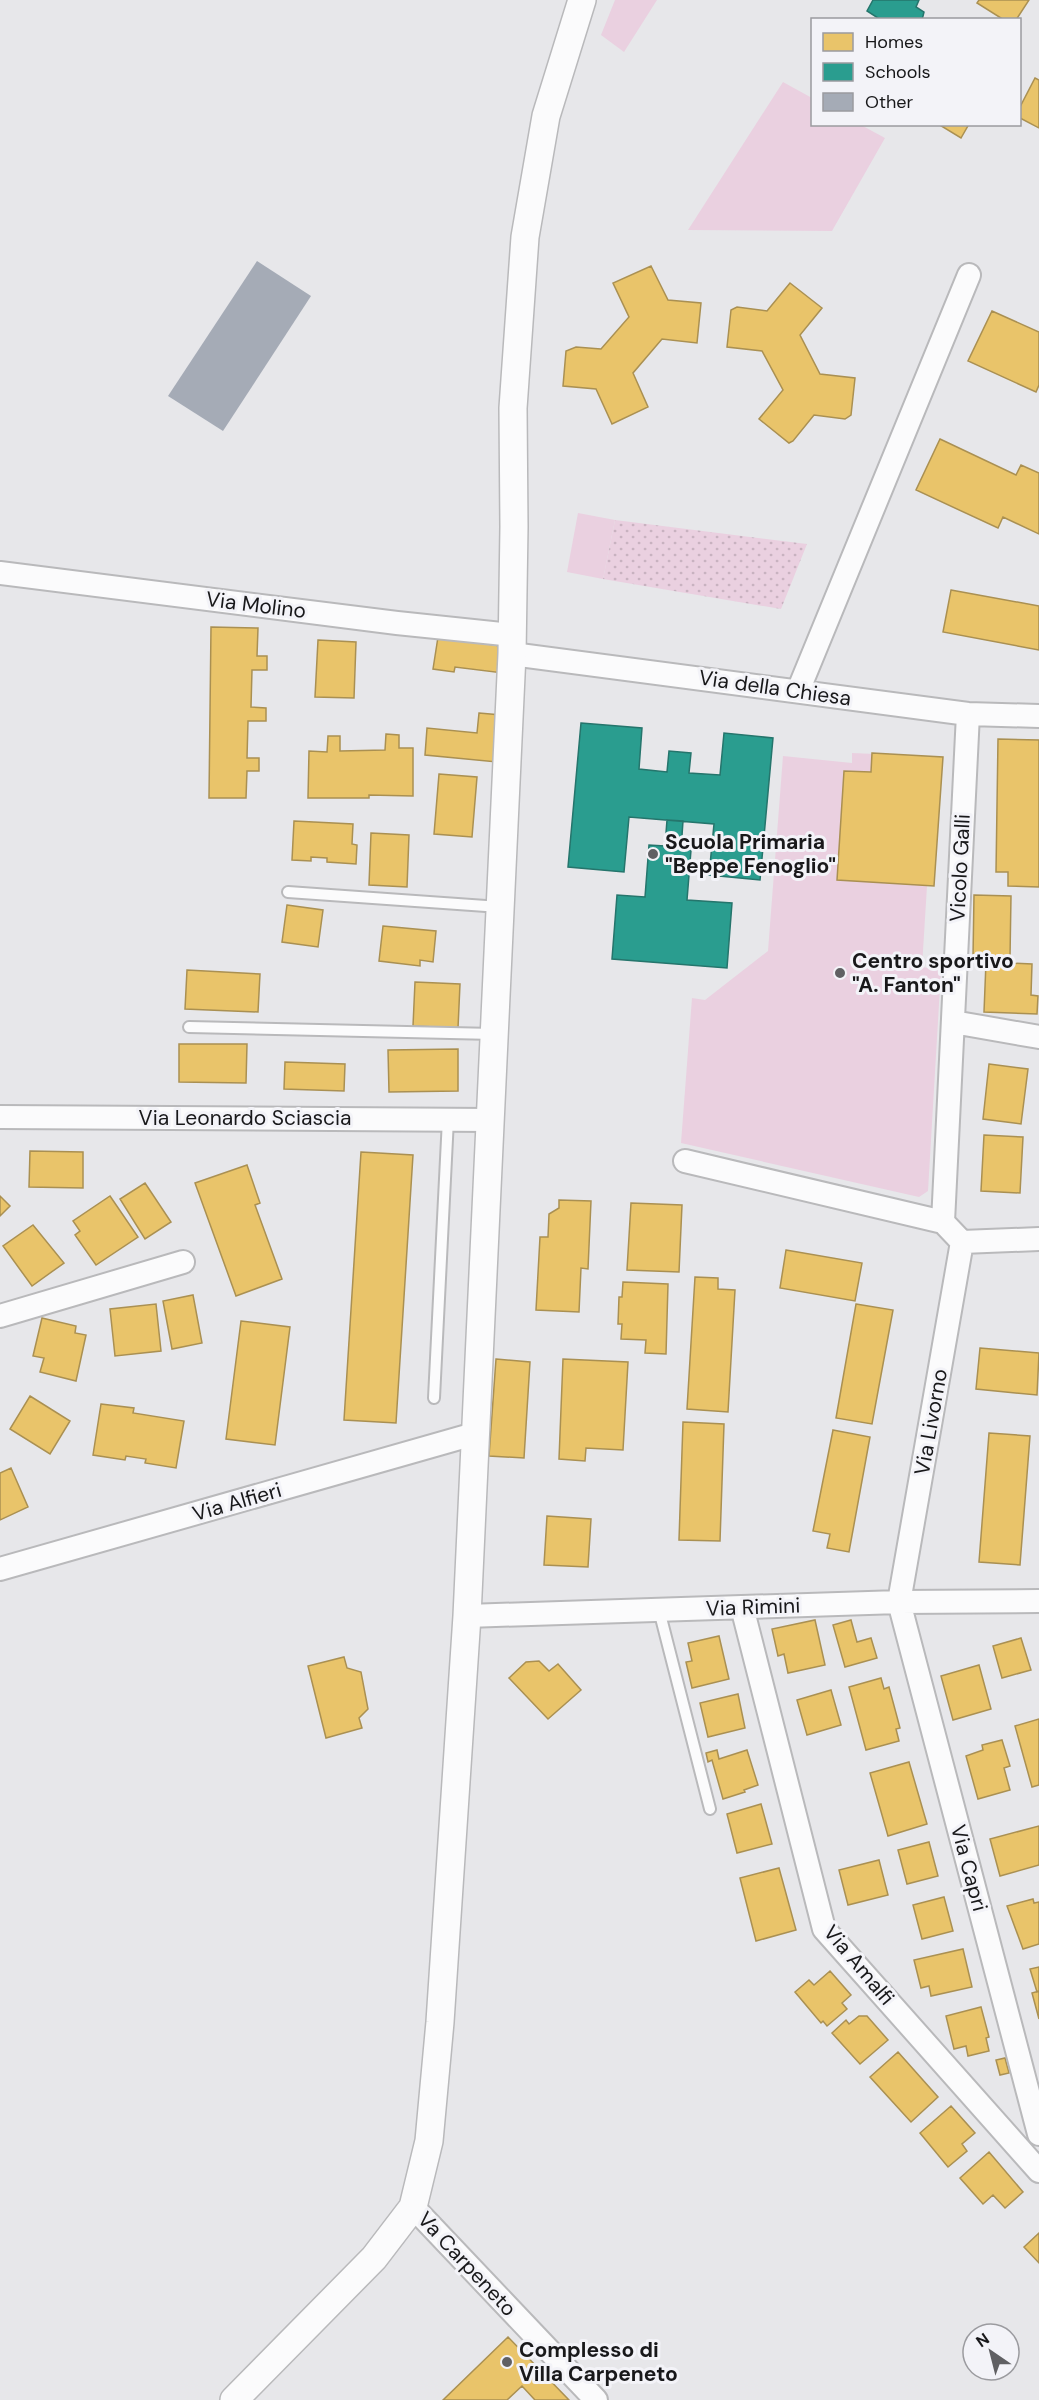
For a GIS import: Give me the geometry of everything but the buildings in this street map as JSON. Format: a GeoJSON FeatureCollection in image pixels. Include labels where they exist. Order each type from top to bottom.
{"type":"FeatureCollection","features":[{"type":"Feature","properties":{"kind":"street"},"geometry":{"type":"LineString","coordinates":[[234,2400],[374,2258],[413,2207],[429,2141],[440,2022],[467,1616],[512,644],[513,408],[525,237],[546,116],[582,0]]}},
{"type":"Feature","properties":{"kind":"street"},"geometry":{"type":"LineString","coordinates":[[798,691],[969,274]]}},
{"type":"Feature","properties":{"kind":"street","name":"Via Molino"},"geometry":{"type":"LineString","coordinates":[[0,573],[385,621],[512,644]]}},
{"type":"Feature","properties":{"kind":"street","name":"Via della Chiesa"},"geometry":{"type":"LineString","coordinates":[[512,644],[798,691],[968,714],[1039,716]]}},
{"type":"Feature","properties":{"kind":"street","name":"Vicolo Galli"},"geometry":{"type":"LineString","coordinates":[[943,1222],[968,714]]}},
{"type":"Feature","properties":{"kind":"street"},"geometry":{"type":"LineString","coordinates":[[953,1022],[1039,1037]]}},
{"type":"Feature","properties":{"kind":"street","name":"Via Leonardo Sciascia"},"geometry":{"type":"LineString","coordinates":[[0,1117],[490,1120]]}},
{"type":"Feature","properties":{"kind":"street"},"geometry":{"type":"LineString","coordinates":[[685,1161],[943,1222],[962,1242],[1039,1239]]}},
{"type":"Feature","properties":{"kind":"street","name":"Via Livorno"},"geometry":{"type":"LineString","coordinates":[[899,1602],[962,1242]]}},
{"type":"Feature","properties":{"kind":"street"},"geometry":{"type":"LineString","coordinates":[[0,1316],[183,1262]]}},
{"type":"Feature","properties":{"kind":"street","name":"Via Alfieri"},"geometry":{"type":"LineString","coordinates":[[0,1569],[474,1434]]}},
{"type":"Feature","properties":{"kind":"street","name":"Via Rimini"},"geometry":{"type":"LineString","coordinates":[[467,1616],[899,1602],[1039,1601]]}},
{"type":"Feature","properties":{"kind":"street","name":"Via Capri"},"geometry":{"type":"LineString","coordinates":[[899,1602],[1039,2134]]}},
{"type":"Feature","properties":{"kind":"street","name":"Via Amalfi"},"geometry":{"type":"LineString","coordinates":[[742,1607],[824,1929],[1039,2171]]}},
{"type":"Feature","properties":{"kind":"street","name":"Va Carpeneto"},"geometry":{"type":"LineString","coordinates":[[413,2207],[596,2400]]}},
{"type":"Feature","properties":{"kind":"lane"},"geometry":{"type":"LineString","coordinates":[[288,892],[500,907]]}},
{"type":"Feature","properties":{"kind":"lane"},"geometry":{"type":"LineString","coordinates":[[189,1027],[494,1035]]}},
{"type":"Feature","properties":{"kind":"lane"},"geometry":{"type":"LineString","coordinates":[[434,1398],[448,1119]]}},
{"type":"Feature","properties":{"kind":"lane"},"geometry":{"type":"LineString","coordinates":[[659,1610],[710,1809]]}},
{"type":"Feature","properties":{"kind":"shaded area"},"geometry":{"type":"Polygon","coordinates":[[[615,0],[657,0],[624,52],[601,35],[615,0]]]}},
{"type":"Feature","properties":{"kind":"shaded area"},"geometry":{"type":"Polygon","coordinates":[[[783,82],[811,97],[811,126],[863,126],[885,138],[832,231],[688,230],[783,82]]]}},
{"type":"Feature","properties":{"kind":"shaded area"},"geometry":{"type":"Polygon","coordinates":[[[578,513],[615,520],[603,579],[567,572],[578,513]]]}},
{"type":"Feature","properties":{"kind":"shaded area"},"geometry":{"type":"Polygon","coordinates":[[[615,520],[807,544],[781,609],[603,579],[615,520]]]}},
{"type":"Feature","properties":{"kind":"shaded area","name":"Centro sportivo \"A. Fanton\""},"geometry":{"type":"Polygon","coordinates":[[[852,753],[943,757],[934,886],[927,886],[922,967],[941,970],[928,1191],[919,1197],[681,1143],[692,998],[705,1000],[768,951],[783,756],[852,763],[852,753]]]}},
{"type":"Feature","properties":{"kind":"place","name":"Scuola Primaria \"Beppe Fenoglio\""},"geometry":{"type":"Point","coordinates":[653,854]}},
{"type":"Feature","properties":{"kind":"place","name":"Centro sportivo \"A. Fanton\""},"geometry":{"type":"Point","coordinates":[840,973]}},
{"type":"Feature","properties":{"kind":"place","name":"Complesso di Villa Carpeneto"},"geometry":{"type":"Point","coordinates":[507,2362]}}]}
